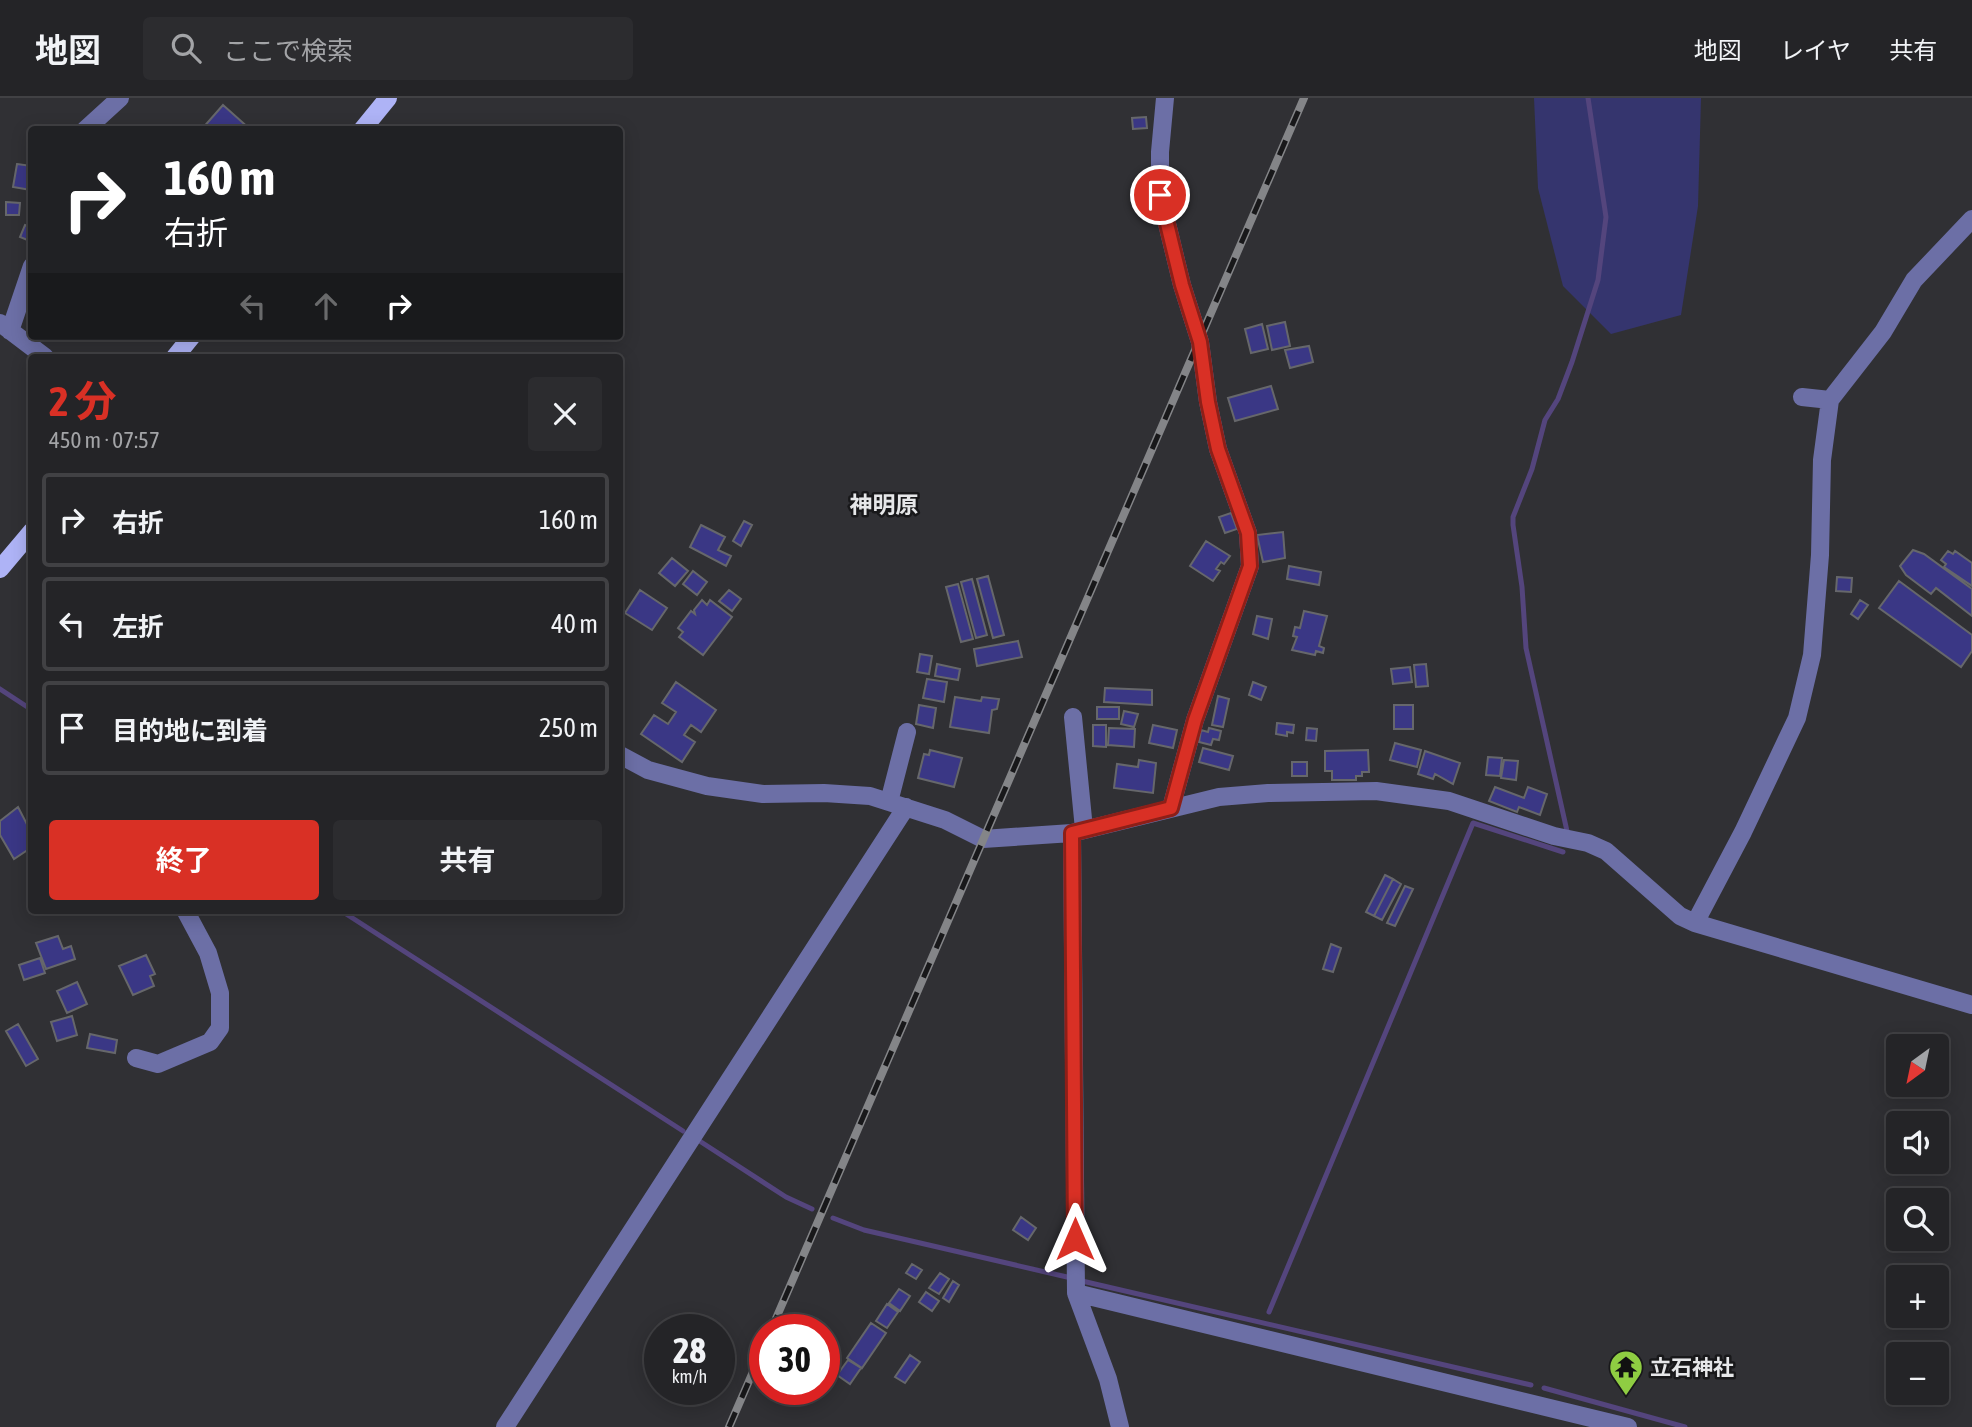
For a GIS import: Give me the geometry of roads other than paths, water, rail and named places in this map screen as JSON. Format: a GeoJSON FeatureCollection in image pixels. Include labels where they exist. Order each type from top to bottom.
{"type":"FeatureCollection","features":[{"type":"Feature","properties":{"kind":"main road"},"geometry":{"type":"LineString","coordinates":[[365,126],[388,98]]}},
{"type":"Feature","properties":{"kind":"main road"},"geometry":{"type":"LineString","coordinates":[[177,354],[189,340]]}},
{"type":"Feature","properties":{"kind":"main road"},"geometry":{"type":"LineString","coordinates":[[0,569],[28,536]]}},
{"type":"Feature","properties":{"kind":"street"},"geometry":{"type":"LineString","coordinates":[[89,126],[120,98]]}},
{"type":"Feature","properties":{"kind":"street"},"geometry":{"type":"LineString","coordinates":[[1165,98],[1160,152],[1160,195],[1182,285],[1200,342],[1218,449],[1248,533],[1250,566],[1195,720],[1171,808]]}},
{"type":"Feature","properties":{"kind":"street"},"geometry":{"type":"LineString","coordinates":[[1695,923],[1743,832],[1797,718],[1812,654],[1820,555],[1822,460],[1830,400],[1883,332],[1914,280],[1972,219]]}},
{"type":"Feature","properties":{"kind":"street"},"geometry":{"type":"LineString","coordinates":[[28,275],[5,327],[41,354]]}},
{"type":"Feature","properties":{"kind":"street"},"geometry":{"type":"LineString","coordinates":[[1802,397],[1830,400]]}},
{"type":"Feature","properties":{"kind":"street"},"geometry":{"type":"LineString","coordinates":[[1073,717],[1078,831],[1076,1293],[1108,1379],[1120,1427]]}},
{"type":"Feature","properties":{"kind":"street"},"geometry":{"type":"LineString","coordinates":[[889,802],[907,732]]}},
{"type":"Feature","properties":{"kind":"street"},"geometry":{"type":"LineString","coordinates":[[623,757],[648,770],[707,786],[763,794],[824,793],[870,796],[945,820],[983,839],[1078,831],[1219,797],[1320,790],[1376,791],[1449,801],[1606,851],[1680,916],[1695,923],[1972,1005]]}},
{"type":"Feature","properties":{"kind":"street"},"geometry":{"type":"LineString","coordinates":[[505,1427],[906,807]]}},
{"type":"Feature","properties":{"kind":"street"},"geometry":{"type":"LineString","coordinates":[[136,1058],[158,1064],[210,1041],[220,1028],[220,993],[208,953],[187,914]]}},
{"type":"Feature","properties":{"kind":"street"},"geometry":{"type":"LineString","coordinates":[[1076,1293],[1628,1427]]}},
{"type":"Feature","properties":{"kind":"waterway"},"geometry":{"type":"LineString","coordinates":[[1567,831],[1526,648],[1513,517],[1532,469],[1545,420],[1558,399],[1572,362],[1598,280],[1606,217],[1588,98]]}},
{"type":"Feature","properties":{"kind":"waterway"},"geometry":{"type":"LineString","coordinates":[[0,689],[28,707]]}},
{"type":"Feature","properties":{"kind":"waterway"},"geometry":{"type":"LineString","coordinates":[[1269,1312],[1473,823],[1563,852]]}},
{"type":"Feature","properties":{"kind":"waterway"},"geometry":{"type":"LineString","coordinates":[[346,914],[683,1131]]}},
{"type":"Feature","properties":{"kind":"waterway"},"geometry":{"type":"LineString","coordinates":[[698,1140],[786,1197],[812,1209]]}},
{"type":"Feature","properties":{"kind":"waterway"},"geometry":{"type":"LineString","coordinates":[[833,1218],[864,1230],[1067,1277]]}},
{"type":"Feature","properties":{"kind":"waterway"},"geometry":{"type":"LineString","coordinates":[[1082,1281],[1531,1385]]}},
{"type":"Feature","properties":{"kind":"waterway"},"geometry":{"type":"LineString","coordinates":[[1544,1388],[1685,1427]]}},
{"type":"Feature","properties":{"kind":"railway"},"geometry":{"type":"LineString","coordinates":[[778,1314],[1304,98]]}},
{"type":"Feature","properties":{"kind":"railway"},"geometry":{"type":"LineString","coordinates":[[729,1427],[749,1381]]}},
{"type":"Feature","properties":{"kind":"place","name":"立石神社"},"geometry":{"type":"Point","coordinates":[1626,1397]}},
{"type":"Feature","properties":{"kind":"district","name":"神明原"},"geometry":{"type":"Point","coordinates":[884,505]}}]}
